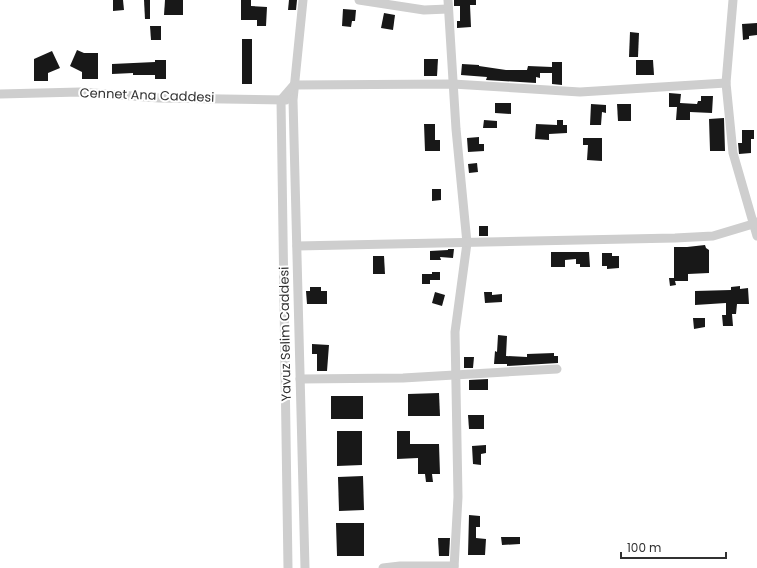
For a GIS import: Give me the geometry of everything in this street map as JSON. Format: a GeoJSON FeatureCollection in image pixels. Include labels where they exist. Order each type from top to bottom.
{"type":"FeatureCollection","features":[{"type":"Feature","properties":{"kind":"street","name":"Yavuz Selim Caddesi"},"geometry":{"type":"LineString","coordinates":[[303,0],[294,85],[294,100],[305,568]]}},
{"type":"Feature","properties":{"kind":"street"},"geometry":{"type":"LineString","coordinates":[[359,0],[424,10],[448,5],[453,84],[467,243],[455,332],[458,497],[454,567],[400,566],[383,568]]}},
{"type":"Feature","properties":{"kind":"street"},"geometry":{"type":"LineString","coordinates":[[733,0],[726,83],[733,153],[755,223],[757,236]]}},
{"type":"Feature","properties":{"kind":"street"},"geometry":{"type":"LineString","coordinates":[[281,100],[294,85],[453,84],[580,92],[726,83]]}},
{"type":"Feature","properties":{"kind":"street","name":"Cennet Ana Caddesi"},"geometry":{"type":"LineString","coordinates":[[0,94],[80,92],[159,98],[294,100]]}},
{"type":"Feature","properties":{"kind":"street","name":"Yavuz Selim Caddesi"},"geometry":{"type":"LineString","coordinates":[[281,100],[288,568]]}},
{"type":"Feature","properties":{"kind":"street"},"geometry":{"type":"LineString","coordinates":[[297,246],[675,238],[714,236],[755,223]]}},
{"type":"Feature","properties":{"kind":"street"},"geometry":{"type":"LineString","coordinates":[[300,379],[403,378],[557,369]]}},
{"type":"Feature","properties":{"kind":"building"},"geometry":{"type":"Polygon","coordinates":[[[113,0],[123,0],[124,10],[113,11],[113,0]]]}},
{"type":"Feature","properties":{"kind":"building"},"geometry":{"type":"Polygon","coordinates":[[[144,0],[150,0],[150,19],[145,19],[144,0]]]}},
{"type":"Feature","properties":{"kind":"building"},"geometry":{"type":"Polygon","coordinates":[[[165,0],[183,0],[183,15],[164,15],[165,0]]]}},
{"type":"Feature","properties":{"kind":"building"},"geometry":{"type":"Polygon","coordinates":[[[241,0],[251,0],[251,6],[267,7],[266,26],[257,26],[257,20],[241,20],[241,0]]]}},
{"type":"Feature","properties":{"kind":"building"},"geometry":{"type":"Polygon","coordinates":[[[289,0],[297,0],[296,10],[288,10],[289,0]]]}},
{"type":"Feature","properties":{"kind":"building"},"geometry":{"type":"Polygon","coordinates":[[[454,0],[476,0],[476,5],[470,5],[471,27],[457,28],[457,21],[460,21],[460,6],[454,6],[454,0]]]}},
{"type":"Feature","properties":{"kind":"building"},"geometry":{"type":"Polygon","coordinates":[[[343,9],[356,10],[355,21],[352,21],[351,27],[342,26],[343,9]]]}},
{"type":"Feature","properties":{"kind":"building"},"geometry":{"type":"Polygon","coordinates":[[[384,13],[395,15],[393,30],[381,28],[384,13]]]}},
{"type":"Feature","properties":{"kind":"building"},"geometry":{"type":"Polygon","coordinates":[[[757,23],[757,35],[749,36],[749,39],[743,40],[742,24],[757,23]]]}},
{"type":"Feature","properties":{"kind":"building"},"geometry":{"type":"Polygon","coordinates":[[[150,26],[161,26],[161,40],[151,40],[150,26]]]}},
{"type":"Feature","properties":{"kind":"building"},"geometry":{"type":"Polygon","coordinates":[[[630,32],[639,33],[638,57],[629,57],[630,32]]]}},
{"type":"Feature","properties":{"kind":"building"},"geometry":{"type":"Polygon","coordinates":[[[242,39],[252,39],[252,84],[242,84],[242,39]]]}},
{"type":"Feature","properties":{"kind":"building"},"geometry":{"type":"Polygon","coordinates":[[[77,50],[84,53],[98,53],[98,79],[82,79],[82,72],[70,66],[77,50]]]}},
{"type":"Feature","properties":{"kind":"building"},"geometry":{"type":"Polygon","coordinates":[[[52,51],[60,68],[48,73],[48,81],[34,81],[34,59],[52,51]]]}},
{"type":"Feature","properties":{"kind":"building"},"geometry":{"type":"Polygon","coordinates":[[[424,59],[438,59],[437,76],[424,76],[424,59]]]}},
{"type":"Feature","properties":{"kind":"building"},"geometry":{"type":"Polygon","coordinates":[[[155,60],[166,60],[166,79],[155,79],[155,75],[133,75],[133,73],[112,74],[112,64],[155,62],[155,60]]]}},
{"type":"Feature","properties":{"kind":"building"},"geometry":{"type":"Polygon","coordinates":[[[636,60],[653,60],[654,75],[636,75],[636,60]]]}},
{"type":"Feature","properties":{"kind":"building"},"geometry":{"type":"Polygon","coordinates":[[[552,62],[562,62],[562,85],[552,84],[552,73],[540,73],[540,78],[536,77],[536,83],[486,80],[487,77],[461,75],[462,64],[479,65],[506,70],[527,70],[528,66],[552,67],[552,62]]]}},
{"type":"Feature","properties":{"kind":"building"},"geometry":{"type":"Polygon","coordinates":[[[669,93],[681,94],[680,103],[697,104],[698,101],[701,101],[701,96],[713,96],[712,113],[690,112],[690,120],[676,120],[677,107],[669,107],[669,93]]]}},
{"type":"Feature","properties":{"kind":"building"},"geometry":{"type":"Polygon","coordinates":[[[495,103],[511,103],[511,114],[495,113],[495,103]]]}},
{"type":"Feature","properties":{"kind":"building"},"geometry":{"type":"Polygon","coordinates":[[[591,104],[606,105],[606,113],[602,112],[601,125],[590,125],[591,104]]]}},
{"type":"Feature","properties":{"kind":"building"},"geometry":{"type":"Polygon","coordinates":[[[617,104],[631,104],[631,121],[618,121],[617,104]]]}},
{"type":"Feature","properties":{"kind":"building"},"geometry":{"type":"Polygon","coordinates":[[[724,118],[725,151],[710,151],[709,119],[724,118]]]}},
{"type":"Feature","properties":{"kind":"building"},"geometry":{"type":"Polygon","coordinates":[[[484,120],[497,121],[497,128],[483,128],[484,120]]]}},
{"type":"Feature","properties":{"kind":"building"},"geometry":{"type":"Polygon","coordinates":[[[557,120],[563,120],[563,125],[567,125],[567,133],[549,134],[549,140],[535,139],[536,124],[557,125],[557,120]]]}},
{"type":"Feature","properties":{"kind":"building"},"geometry":{"type":"Polygon","coordinates":[[[424,124],[435,124],[435,140],[440,140],[440,151],[425,151],[424,124]]]}},
{"type":"Feature","properties":{"kind":"building"},"geometry":{"type":"Polygon","coordinates":[[[742,130],[754,130],[754,139],[751,139],[751,153],[739,154],[738,143],[742,143],[742,130]]]}},
{"type":"Feature","properties":{"kind":"building"},"geometry":{"type":"Polygon","coordinates":[[[479,137],[479,144],[484,144],[484,151],[468,152],[467,138],[479,137]]]}},
{"type":"Feature","properties":{"kind":"building"},"geometry":{"type":"Polygon","coordinates":[[[583,138],[602,138],[602,161],[587,160],[588,145],[583,145],[583,138]]]}},
{"type":"Feature","properties":{"kind":"building"},"geometry":{"type":"Polygon","coordinates":[[[477,163],[478,172],[469,173],[468,164],[477,163]]]}},
{"type":"Feature","properties":{"kind":"building"},"geometry":{"type":"Polygon","coordinates":[[[432,189],[441,189],[441,200],[432,201],[432,189]]]}},
{"type":"Feature","properties":{"kind":"building"},"geometry":{"type":"Polygon","coordinates":[[[479,226],[488,226],[488,236],[479,236],[479,226]]]}},
{"type":"Feature","properties":{"kind":"building"},"geometry":{"type":"Polygon","coordinates":[[[705,245],[709,250],[709,273],[688,274],[688,281],[675,281],[676,285],[670,286],[669,278],[674,278],[674,247],[705,245]]]}},
{"type":"Feature","properties":{"kind":"building"},"geometry":{"type":"Polygon","coordinates":[[[454,249],[453,258],[440,257],[441,260],[430,260],[430,251],[454,249]]]}},
{"type":"Feature","properties":{"kind":"building"},"geometry":{"type":"Polygon","coordinates":[[[551,252],[589,252],[590,267],[580,267],[580,264],[576,264],[576,259],[565,260],[565,267],[551,267],[551,252]]]}},
{"type":"Feature","properties":{"kind":"building"},"geometry":{"type":"Polygon","coordinates":[[[602,253],[612,253],[612,256],[619,256],[619,268],[607,269],[607,266],[602,266],[602,253]]]}},
{"type":"Feature","properties":{"kind":"building"},"geometry":{"type":"Polygon","coordinates":[[[373,256],[384,256],[385,274],[373,274],[373,256]]]}},
{"type":"Feature","properties":{"kind":"building"},"geometry":{"type":"Polygon","coordinates":[[[432,272],[440,272],[440,280],[430,280],[430,284],[422,284],[422,274],[432,274],[432,272]]]}},
{"type":"Feature","properties":{"kind":"building"},"geometry":{"type":"Polygon","coordinates":[[[740,286],[740,289],[748,288],[749,304],[737,304],[736,314],[732,314],[733,326],[723,326],[722,315],[726,315],[726,303],[695,305],[695,291],[731,290],[731,287],[740,286]]]}},
{"type":"Feature","properties":{"kind":"building"},"geometry":{"type":"Polygon","coordinates":[[[310,287],[321,287],[321,291],[327,291],[327,304],[307,304],[306,291],[310,291],[310,287]]]}},
{"type":"Feature","properties":{"kind":"building"},"geometry":{"type":"Polygon","coordinates":[[[435,292],[445,295],[442,306],[432,303],[435,292]]]}},
{"type":"Feature","properties":{"kind":"building"},"geometry":{"type":"Polygon","coordinates":[[[484,292],[492,292],[492,295],[502,294],[502,302],[485,303],[484,292]]]}},
{"type":"Feature","properties":{"kind":"building"},"geometry":{"type":"Polygon","coordinates":[[[693,318],[705,318],[705,327],[694,329],[693,318]]]}},
{"type":"Feature","properties":{"kind":"building"},"geometry":{"type":"Polygon","coordinates":[[[498,335],[507,336],[506,356],[527,357],[527,354],[554,353],[554,356],[558,356],[558,363],[507,366],[507,364],[494,364],[495,351],[497,352],[498,335]]]}},
{"type":"Feature","properties":{"kind":"building"},"geometry":{"type":"Polygon","coordinates":[[[312,344],[329,345],[327,371],[317,371],[317,354],[312,354],[312,344]]]}},
{"type":"Feature","properties":{"kind":"building"},"geometry":{"type":"Polygon","coordinates":[[[464,357],[474,357],[473,368],[464,368],[464,357]]]}},
{"type":"Feature","properties":{"kind":"building"},"geometry":{"type":"Polygon","coordinates":[[[488,379],[488,390],[469,390],[469,380],[488,379]]]}},
{"type":"Feature","properties":{"kind":"building"},"geometry":{"type":"Polygon","coordinates":[[[439,393],[440,416],[408,416],[408,394],[439,393]]]}},
{"type":"Feature","properties":{"kind":"building"},"geometry":{"type":"Polygon","coordinates":[[[331,396],[363,396],[363,419],[331,419],[331,396]]]}},
{"type":"Feature","properties":{"kind":"building"},"geometry":{"type":"Polygon","coordinates":[[[468,415],[484,415],[484,429],[469,429],[468,415]]]}},
{"type":"Feature","properties":{"kind":"building"},"geometry":{"type":"Polygon","coordinates":[[[337,431],[362,431],[362,465],[337,466],[337,431]]]}},
{"type":"Feature","properties":{"kind":"building"},"geometry":{"type":"Polygon","coordinates":[[[397,431],[410,431],[410,444],[439,444],[440,474],[432,474],[433,482],[426,482],[425,474],[418,474],[418,458],[397,459],[397,431]]]}},
{"type":"Feature","properties":{"kind":"building"},"geometry":{"type":"Polygon","coordinates":[[[486,445],[486,453],[481,454],[481,465],[473,464],[472,446],[486,445]]]}},
{"type":"Feature","properties":{"kind":"building"},"geometry":{"type":"Polygon","coordinates":[[[363,476],[364,510],[339,511],[338,477],[363,476]]]}},
{"type":"Feature","properties":{"kind":"building"},"geometry":{"type":"Polygon","coordinates":[[[469,515],[480,516],[480,527],[476,527],[476,538],[486,539],[485,555],[468,555],[469,515]]]}},
{"type":"Feature","properties":{"kind":"building"},"geometry":{"type":"Polygon","coordinates":[[[336,523],[364,523],[364,556],[337,556],[336,523]]]}},
{"type":"Feature","properties":{"kind":"building"},"geometry":{"type":"Polygon","coordinates":[[[501,537],[520,537],[520,544],[502,545],[501,537]]]}},
{"type":"Feature","properties":{"kind":"building"},"geometry":{"type":"Polygon","coordinates":[[[438,538],[450,538],[449,556],[439,556],[438,538]]]}}]}
